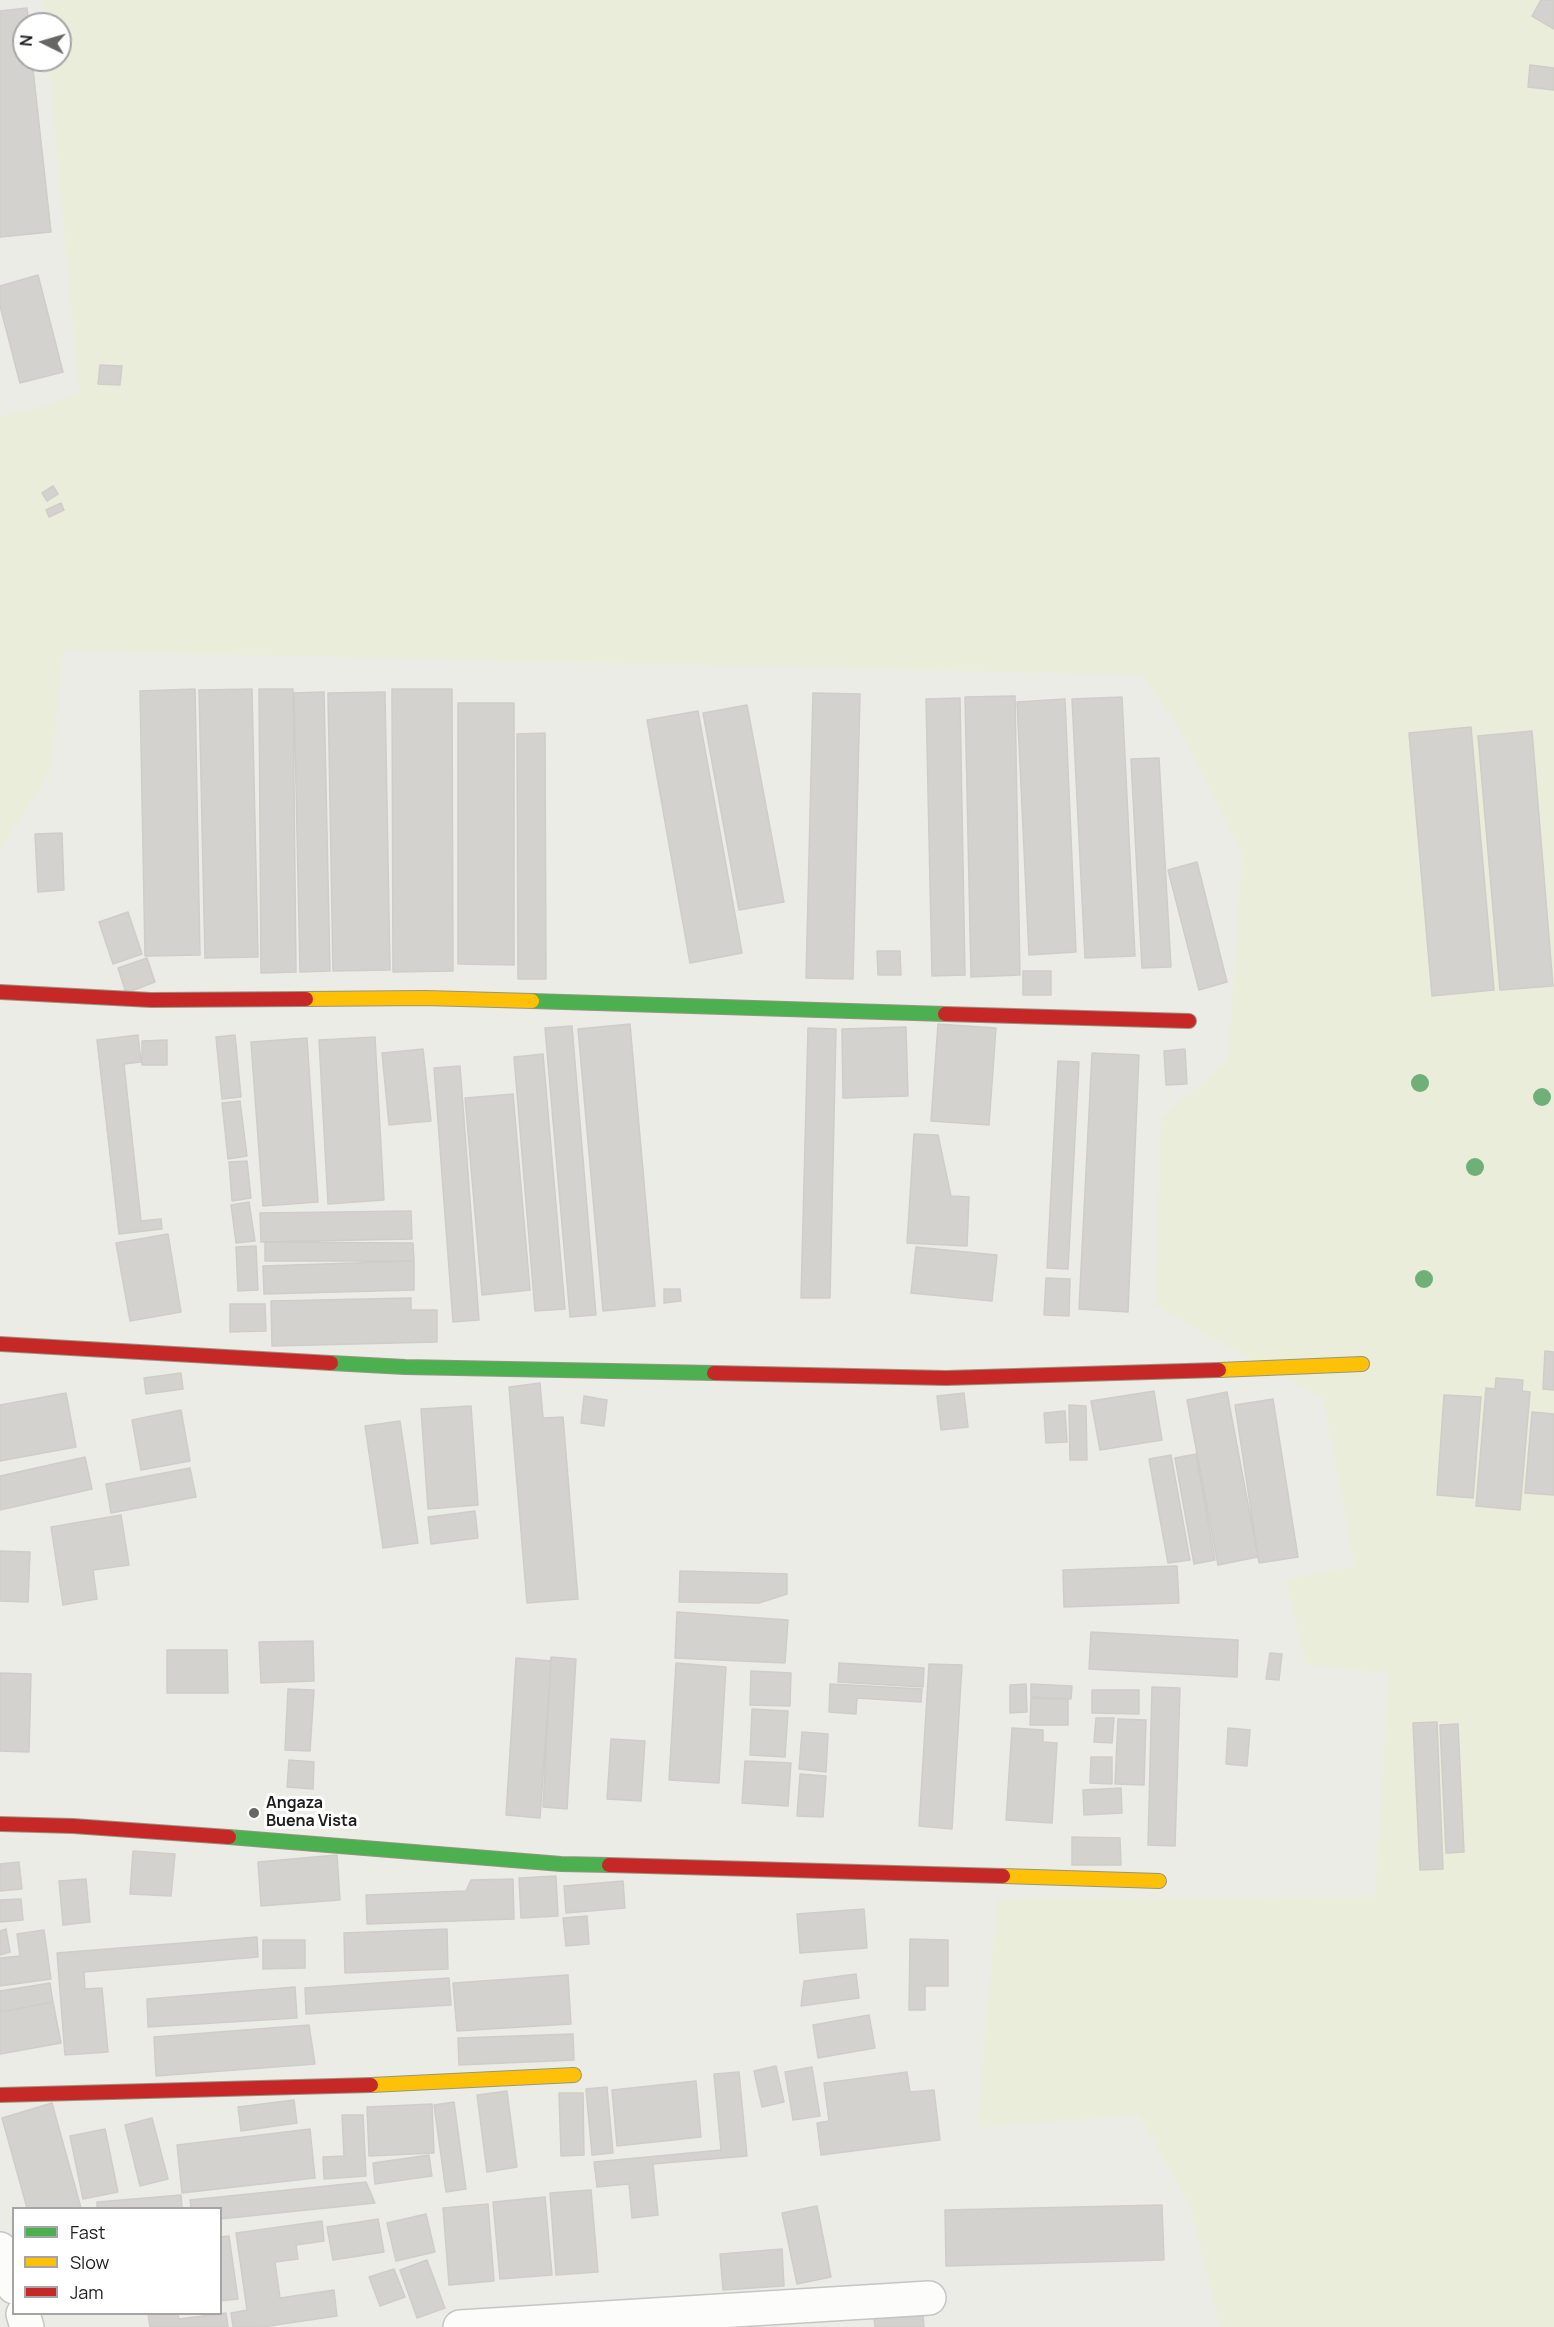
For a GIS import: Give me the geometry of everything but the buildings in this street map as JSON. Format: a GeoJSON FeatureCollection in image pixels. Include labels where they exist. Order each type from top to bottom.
{"type":"FeatureCollection","features":[{"type":"Feature","properties":{"kind":"street"},"geometry":{"type":"LineString","coordinates":[[0,992],[151,1000],[425,998],[1189,1021]]}},
{"type":"Feature","properties":{"kind":"street"},"geometry":{"type":"LineString","coordinates":[[0,1344],[405,1367],[946,1378],[1362,1364]]}},
{"type":"Feature","properties":{"kind":"street"},"geometry":{"type":"LineString","coordinates":[[0,1824],[73,1826],[278,1840],[561,1864],[1159,1881]]}},
{"type":"Feature","properties":{"kind":"street"},"geometry":{"type":"LineString","coordinates":[[0,2095],[418,2084],[574,2075]]}},
{"type":"Feature","properties":{"kind":"street"},"geometry":{"type":"LineString","coordinates":[[0,2249],[12,2282]]}},
{"type":"Feature","properties":{"kind":"street"},"geometry":{"type":"LineString","coordinates":[[460,2327],[929,2298]]}},
{"type":"Feature","properties":{"kind":"green space"},"geometry":{"type":"Polygon","coordinates":[[[43,0],[1554,0],[1554,2327],[1220,2327],[1189,2205],[1139,2115],[977,2128],[997,1899],[1375,1897],[1389,1674],[1306,1665],[1285,1580],[1355,1565],[1323,1399],[1155,1306],[1161,1118],[1228,1061],[1242,854],[1183,735],[1142,675],[64,651],[50,773],[0,850],[0,417],[42,407],[79,392],[49,72],[72,72],[72,12],[44,12],[43,0]]]}},
{"type":"Feature","properties":{"kind":"traffic: fast"},"geometry":{"type":"LineString","coordinates":[[532,1001],[945,1014]]}},
{"type":"Feature","properties":{"kind":"traffic: fast"},"geometry":{"type":"LineString","coordinates":[[331,1363],[405,1367],[714,1373]]}},
{"type":"Feature","properties":{"kind":"traffic: fast"},"geometry":{"type":"LineString","coordinates":[[229,1837],[561,1864],[609,1865]]}},
{"type":"Feature","properties":{"kind":"traffic: slow"},"geometry":{"type":"LineString","coordinates":[[306,999],[425,998],[532,1001]]}},
{"type":"Feature","properties":{"kind":"traffic: slow"},"geometry":{"type":"LineString","coordinates":[[1219,1370],[1362,1364]]}},
{"type":"Feature","properties":{"kind":"traffic: slow"},"geometry":{"type":"LineString","coordinates":[[1003,1876],[1159,1881]]}},
{"type":"Feature","properties":{"kind":"traffic: slow"},"geometry":{"type":"LineString","coordinates":[[371,2085],[574,2075]]}},
{"type":"Feature","properties":{"kind":"traffic: jam"},"geometry":{"type":"LineString","coordinates":[[0,992],[151,1000],[306,999]]}},
{"type":"Feature","properties":{"kind":"traffic: jam"},"geometry":{"type":"LineString","coordinates":[[945,1014],[1189,1021]]}},
{"type":"Feature","properties":{"kind":"traffic: jam"},"geometry":{"type":"LineString","coordinates":[[0,1344],[331,1363]]}},
{"type":"Feature","properties":{"kind":"traffic: jam"},"geometry":{"type":"LineString","coordinates":[[714,1373],[946,1378],[1219,1370]]}},
{"type":"Feature","properties":{"kind":"traffic: jam"},"geometry":{"type":"LineString","coordinates":[[0,1824],[73,1826],[229,1837]]}},
{"type":"Feature","properties":{"kind":"traffic: jam"},"geometry":{"type":"LineString","coordinates":[[609,1865],[1003,1876]]}},
{"type":"Feature","properties":{"kind":"traffic: jam"},"geometry":{"type":"LineString","coordinates":[[0,2095],[371,2085]]}},
{"type":"Feature","properties":{"kind":"place","name":"Angaza Buena Vista"},"geometry":{"type":"Point","coordinates":[254,1813]}}]}
